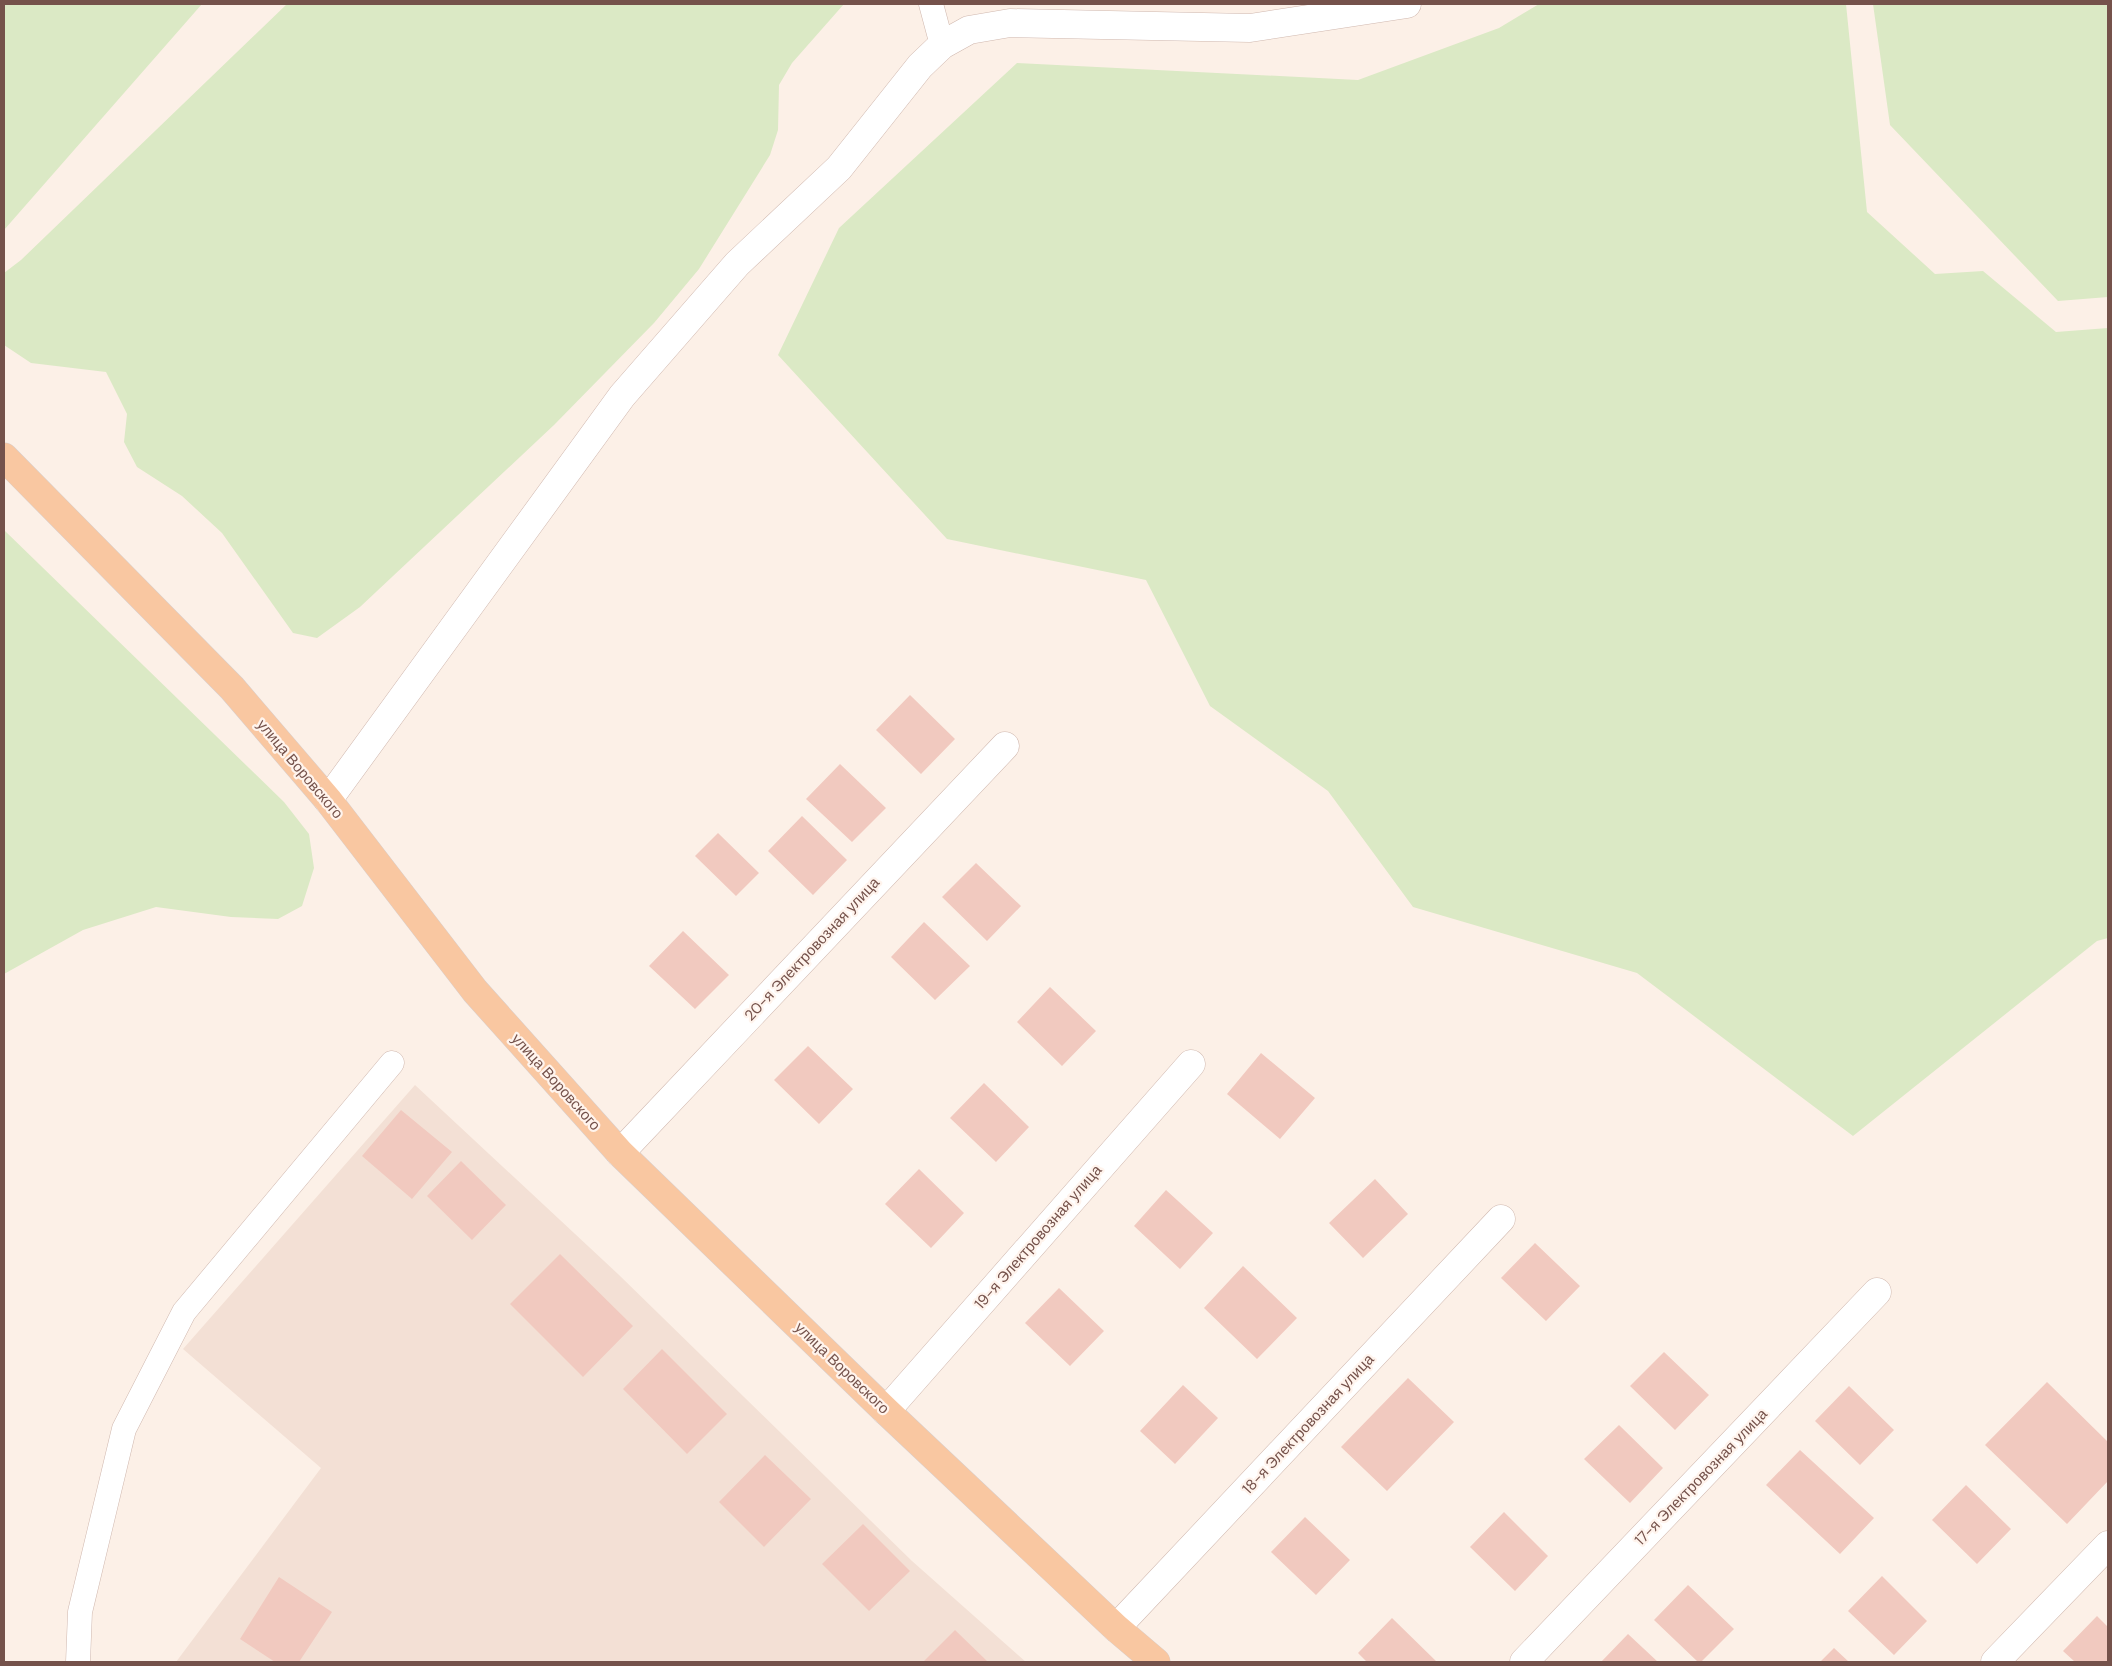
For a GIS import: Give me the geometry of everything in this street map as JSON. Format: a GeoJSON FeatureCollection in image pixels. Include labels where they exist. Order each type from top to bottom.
{"type":"FeatureCollection","features":[{"type":"Feature","properties":{"kind":"main road","name":"улица Воровского"},"geometry":{"type":"LineString","coordinates":[[4,457],[232,688],[328,800],[475,991],[620,1153],[886,1411],[1116,1628],[1156,1662]]}},
{"type":"Feature","properties":{"kind":"street"},"geometry":{"type":"LineString","coordinates":[[328,800],[622,396],[737,264],[839,168],[920,66],[942,45],[969,30],[1010,24],[1250,28],[1348,8],[1408,4]]}},
{"type":"Feature","properties":{"kind":"street","name":"20-я Электровозная улица"},"geometry":{"type":"LineString","coordinates":[[620,1153],[1005,746]]}},
{"type":"Feature","properties":{"kind":"street","name":"19-я Электровозная улица"},"geometry":{"type":"LineString","coordinates":[[886,1411],[1191,1064]]}},
{"type":"Feature","properties":{"kind":"street","name":"18-я Электровозная улица"},"geometry":{"type":"LineString","coordinates":[[1116,1628],[1501,1219]]}},
{"type":"Feature","properties":{"kind":"street","name":"17-я Электровозная улица"},"geometry":{"type":"LineString","coordinates":[[1524,1662],[1877,1292]]}},
{"type":"Feature","properties":{"kind":"street"},"geometry":{"type":"LineString","coordinates":[[1995,1662],[2108,1545]]}},
{"type":"Feature","properties":{"kind":"lane"},"geometry":{"type":"LineString","coordinates":[[931,4],[942,45]]}},
{"type":"Feature","properties":{"kind":"lane"},"geometry":{"type":"LineString","coordinates":[[78,1662],[80,1612],[124,1428],[184,1312],[392,1062]]}},
{"type":"Feature","properties":{"kind":"shaded area"},"geometry":{"type":"Polygon","coordinates":[[[415,1085],[618,1274],[912,1561],[1026,1662],[176,1662],[321,1468],[183,1349],[415,1085]]]}},
{"type":"Feature","properties":{"kind":"green space"},"geometry":{"type":"Polygon","coordinates":[[[4,4],[202,4],[4,230],[4,4]]]}},
{"type":"Feature","properties":{"kind":"green space"},"geometry":{"type":"Polygon","coordinates":[[[287,4],[844,4],[792,63],[779,85],[778,130],[770,155],[699,269],[654,323],[554,425],[360,607],[317,638],[293,633],[222,533],[182,496],[137,467],[124,442],[127,414],[106,372],[31,363],[4,345],[4,273],[21,260],[287,4]]]}},
{"type":"Feature","properties":{"kind":"green space"},"geometry":{"type":"Polygon","coordinates":[[[1539,4],[1846,4],[1867,212],[1935,274],[1983,271],[2056,332],[2108,328],[2108,938],[2097,941],[1853,1136],[1637,973],[1413,907],[1328,791],[1210,706],[1146,580],[947,539],[778,355],[839,228],[1017,63],[1358,80],[1499,28],[1539,4]]]}},
{"type":"Feature","properties":{"kind":"green space"},"geometry":{"type":"Polygon","coordinates":[[[1873,4],[2108,4],[2108,297],[2058,301],[1890,125],[1873,4]]]}},
{"type":"Feature","properties":{"kind":"green space"},"geometry":{"type":"Polygon","coordinates":[[[4,530],[284,802],[309,834],[314,868],[302,906],[278,919],[231,917],[156,907],[83,930],[4,974],[4,530]]]}},
{"type":"Feature","properties":{"kind":"building"},"geometry":{"type":"Polygon","coordinates":[[[910,695],[955,739],[921,774],[876,730],[910,695]]]}},
{"type":"Feature","properties":{"kind":"building"},"geometry":{"type":"Polygon","coordinates":[[[840,764],[886,808],[852,842],[806,799],[840,764]]]}},
{"type":"Feature","properties":{"kind":"building"},"geometry":{"type":"Polygon","coordinates":[[[802,816],[847,860],[813,895],[768,851],[802,816]]]}},
{"type":"Feature","properties":{"kind":"building"},"geometry":{"type":"Polygon","coordinates":[[[718,833],[759,873],[736,896],[695,856],[718,833]]]}},
{"type":"Feature","properties":{"kind":"building"},"geometry":{"type":"Polygon","coordinates":[[[976,863],[1021,906],[987,941],[942,897],[976,863]]]}},
{"type":"Feature","properties":{"kind":"building"},"geometry":{"type":"Polygon","coordinates":[[[924,922],[970,966],[935,1000],[891,957],[924,922]]]}},
{"type":"Feature","properties":{"kind":"building"},"geometry":{"type":"Polygon","coordinates":[[[683,931],[729,975],[695,1009],[649,966],[683,931]]]}},
{"type":"Feature","properties":{"kind":"building"},"geometry":{"type":"Polygon","coordinates":[[[1050,987],[1096,1031],[1062,1066],[1017,1022],[1050,987]]]}},
{"type":"Feature","properties":{"kind":"building"},"geometry":{"type":"Polygon","coordinates":[[[808,1046],[853,1089],[819,1124],[774,1080],[808,1046]]]}},
{"type":"Feature","properties":{"kind":"building"},"geometry":{"type":"Polygon","coordinates":[[[1261,1053],[1315,1098],[1280,1139],[1227,1094],[1261,1053]]]}},
{"type":"Feature","properties":{"kind":"building"},"geometry":{"type":"Polygon","coordinates":[[[984,1083],[1029,1127],[996,1162],[950,1118],[984,1083]]]}},
{"type":"Feature","properties":{"kind":"building"},"geometry":{"type":"Polygon","coordinates":[[[401,1110],[452,1152],[412,1199],[362,1156],[401,1110]]]}},
{"type":"Feature","properties":{"kind":"building"},"geometry":{"type":"Polygon","coordinates":[[[461,1161],[506,1205],[472,1240],[427,1196],[461,1161]]]}},
{"type":"Feature","properties":{"kind":"building"},"geometry":{"type":"Polygon","coordinates":[[[919,1169],[964,1213],[931,1248],[885,1204],[919,1169]]]}},
{"type":"Feature","properties":{"kind":"building"},"geometry":{"type":"Polygon","coordinates":[[[1375,1179],[1408,1214],[1363,1258],[1329,1223],[1375,1179]]]}},
{"type":"Feature","properties":{"kind":"building"},"geometry":{"type":"Polygon","coordinates":[[[1166,1190],[1213,1233],[1180,1269],[1134,1226],[1166,1190]]]}},
{"type":"Feature","properties":{"kind":"building"},"geometry":{"type":"Polygon","coordinates":[[[1535,1243],[1580,1286],[1546,1321],[1501,1278],[1535,1243]]]}},
{"type":"Feature","properties":{"kind":"building"},"geometry":{"type":"Polygon","coordinates":[[[560,1254],[633,1326],[583,1377],[510,1304],[560,1254]]]}},
{"type":"Feature","properties":{"kind":"building"},"geometry":{"type":"Polygon","coordinates":[[[1243,1266],[1297,1318],[1257,1359],[1204,1308],[1243,1266]]]}},
{"type":"Feature","properties":{"kind":"building"},"geometry":{"type":"Polygon","coordinates":[[[1059,1288],[1104,1331],[1070,1366],[1025,1323],[1059,1288]]]}},
{"type":"Feature","properties":{"kind":"building"},"geometry":{"type":"Polygon","coordinates":[[[662,1349],[727,1414],[687,1454],[623,1389],[662,1349]]]}},
{"type":"Feature","properties":{"kind":"building"},"geometry":{"type":"Polygon","coordinates":[[[1664,1352],[1709,1395],[1675,1430],[1630,1386],[1664,1352]]]}},
{"type":"Feature","properties":{"kind":"building"},"geometry":{"type":"Polygon","coordinates":[[[1408,1378],[1454,1422],[1387,1491],[1341,1447],[1408,1378]]]}},
{"type":"Feature","properties":{"kind":"building"},"geometry":{"type":"Polygon","coordinates":[[[2047,1382],[2108,1442],[2108,1481],[2067,1524],[1985,1445],[2047,1382]]]}},
{"type":"Feature","properties":{"kind":"building"},"geometry":{"type":"Polygon","coordinates":[[[1183,1385],[1218,1418],[1175,1464],[1140,1431],[1183,1385]]]}},
{"type":"Feature","properties":{"kind":"building"},"geometry":{"type":"Polygon","coordinates":[[[1849,1386],[1894,1430],[1860,1465],[1815,1421],[1849,1386]]]}},
{"type":"Feature","properties":{"kind":"building"},"geometry":{"type":"Polygon","coordinates":[[[1619,1425],[1663,1468],[1630,1503],[1584,1459],[1619,1425]]]}},
{"type":"Feature","properties":{"kind":"building"},"geometry":{"type":"Polygon","coordinates":[[[1800,1450],[1874,1518],[1840,1554],[1766,1485],[1800,1450]]]}},
{"type":"Feature","properties":{"kind":"building"},"geometry":{"type":"Polygon","coordinates":[[[765,1455],[811,1499],[764,1547],[719,1502],[765,1455]]]}},
{"type":"Feature","properties":{"kind":"building"},"geometry":{"type":"Polygon","coordinates":[[[1966,1485],[2011,1529],[1977,1564],[1932,1520],[1966,1485]]]}},
{"type":"Feature","properties":{"kind":"building"},"geometry":{"type":"Polygon","coordinates":[[[1504,1512],[1548,1556],[1515,1591],[1470,1547],[1504,1512]]]}},
{"type":"Feature","properties":{"kind":"building"},"geometry":{"type":"Polygon","coordinates":[[[1305,1517],[1350,1560],[1316,1595],[1271,1552],[1305,1517]]]}},
{"type":"Feature","properties":{"kind":"building"},"geometry":{"type":"Polygon","coordinates":[[[863,1524],[910,1571],[869,1611],[822,1564],[863,1524]]]}},
{"type":"Feature","properties":{"kind":"building"},"geometry":{"type":"Polygon","coordinates":[[[1882,1576],[1927,1621],[1894,1655],[1848,1611],[1882,1576]]]}},
{"type":"Feature","properties":{"kind":"building"},"geometry":{"type":"Polygon","coordinates":[[[279,1577],[332,1612],[299,1662],[275,1662],[240,1639],[279,1577]]]}},
{"type":"Feature","properties":{"kind":"building"},"geometry":{"type":"Polygon","coordinates":[[[1688,1585],[1734,1629],[1701,1662],[1698,1662],[1654,1620],[1688,1585]]]}},
{"type":"Feature","properties":{"kind":"building"},"geometry":{"type":"Polygon","coordinates":[[[2097,1616],[2108,1627],[2108,1662],[2075,1662],[2063,1651],[2097,1616]]]}},
{"type":"Feature","properties":{"kind":"building"},"geometry":{"type":"Polygon","coordinates":[[[1392,1618],[1437,1662],[1367,1662],[1358,1653],[1392,1618]]]}},
{"type":"Feature","properties":{"kind":"building"},"geometry":{"type":"Polygon","coordinates":[[[955,1630],[988,1662],[923,1662],[955,1630]]]}},
{"type":"Feature","properties":{"kind":"building"},"geometry":{"type":"Polygon","coordinates":[[[1628,1634],[1658,1662],[1601,1662],[1628,1634]]]}},
{"type":"Feature","properties":{"kind":"building"},"geometry":{"type":"Polygon","coordinates":[[[1834,1648],[1849,1662],[1820,1662],[1834,1648]]]}}]}
